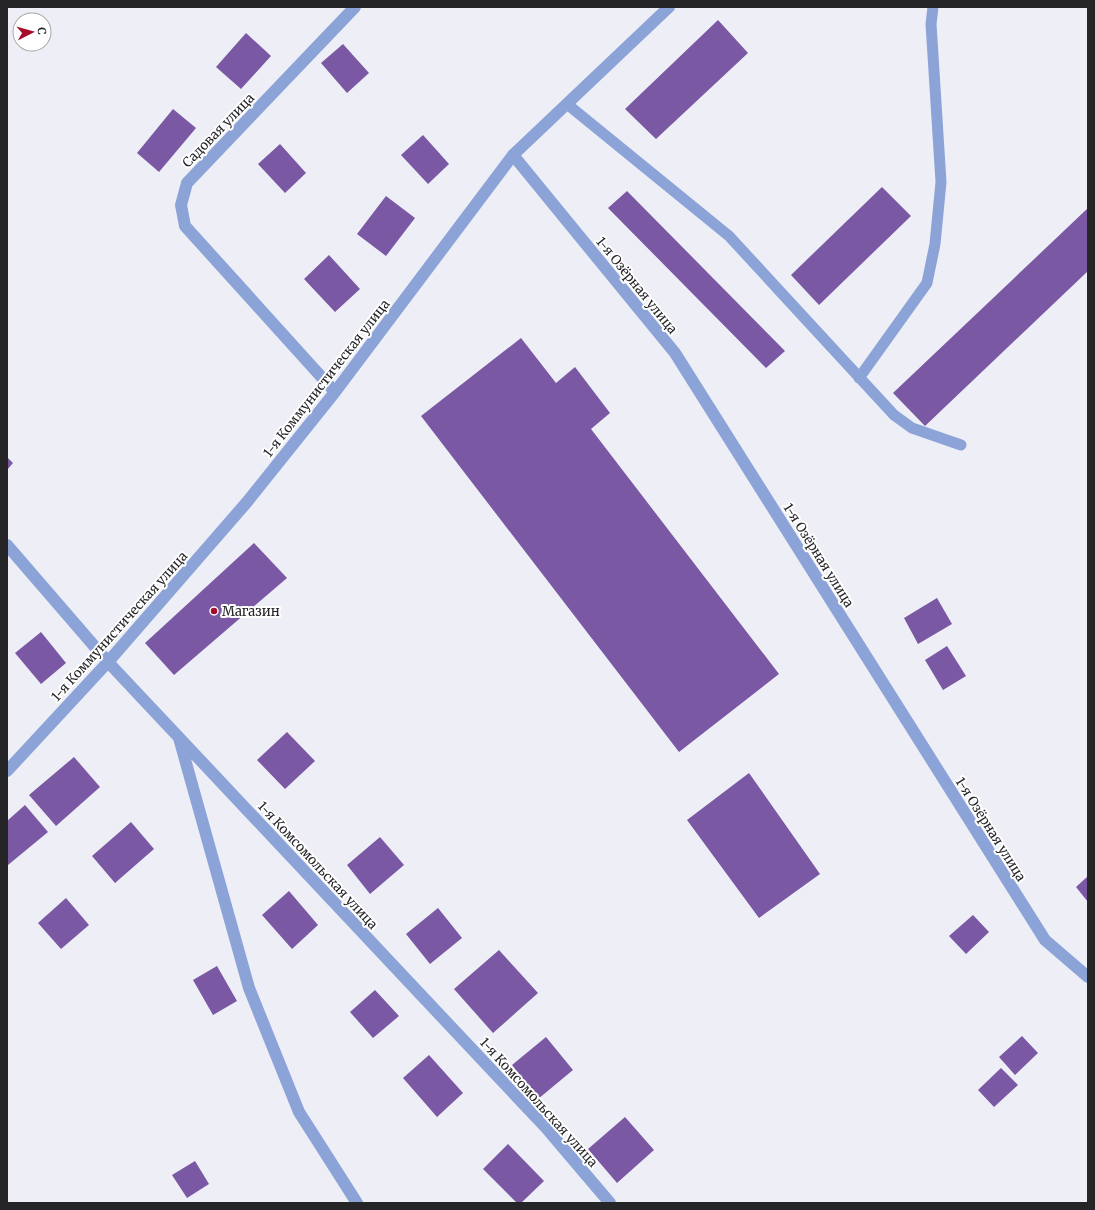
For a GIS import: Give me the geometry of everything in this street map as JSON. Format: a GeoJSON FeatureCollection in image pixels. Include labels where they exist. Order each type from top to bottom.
{"type":"FeatureCollection","features":[{"type":"Feature","properties":{"kind":"street","name":"Садовая улица"},"geometry":{"type":"LineString","coordinates":[[335,392],[185,226],[181,205],[187,183],[355,7]]}},
{"type":"Feature","properties":{"kind":"street","name":"1-я Коммунистическая улица"},"geometry":{"type":"LineString","coordinates":[[7,771],[108,662],[247,502],[335,392],[513,154],[669,7]]}},
{"type":"Feature","properties":{"kind":"street","name":"1-я Озёрная улица"},"geometry":{"type":"LineString","coordinates":[[513,154],[675,353],[1045,940],[1088,977]]}},
{"type":"Feature","properties":{"kind":"street","name":"1-я Комсомольская улица"},"geometry":{"type":"LineString","coordinates":[[7,545],[108,662],[548,1130],[610,1203]]}},
{"type":"Feature","properties":{"kind":"street"},"geometry":{"type":"LineString","coordinates":[[178,735],[249,988],[299,1112],[357,1203]]}},
{"type":"Feature","properties":{"kind":"lane"},"geometry":{"type":"LineString","coordinates":[[859,378],[927,283],[935,244],[941,182],[931,24],[933,7]]}},
{"type":"Feature","properties":{"kind":"lane"},"geometry":{"type":"LineString","coordinates":[[567,104],[729,236],[894,415],[912,428],[961,445]]}},
{"type":"Feature","properties":{"kind":"building"},"geometry":{"type":"Polygon","coordinates":[[[718,20],[748,53],[656,139],[625,109],[718,20]]]}},
{"type":"Feature","properties":{"kind":"building"},"geometry":{"type":"Polygon","coordinates":[[[246,33],[271,56],[241,89],[216,67],[246,33]]]}},
{"type":"Feature","properties":{"kind":"building"},"geometry":{"type":"Polygon","coordinates":[[[343,44],[369,73],[347,93],[321,63],[343,44]]]}},
{"type":"Feature","properties":{"kind":"building"},"geometry":{"type":"Polygon","coordinates":[[[173,109],[196,128],[159,172],[137,153],[173,109]]]}},
{"type":"Feature","properties":{"kind":"building"},"geometry":{"type":"Polygon","coordinates":[[[423,135],[449,164],[428,184],[401,155],[423,135]]]}},
{"type":"Feature","properties":{"kind":"building"},"geometry":{"type":"Polygon","coordinates":[[[280,144],[306,173],[285,193],[258,164],[280,144]]]}},
{"type":"Feature","properties":{"kind":"building"},"geometry":{"type":"Polygon","coordinates":[[[882,187],[911,216],[819,305],[791,275],[882,187]]]}},
{"type":"Feature","properties":{"kind":"building"},"geometry":{"type":"Polygon","coordinates":[[[627,191],[785,351],[766,368],[608,208],[627,191]]]}},
{"type":"Feature","properties":{"kind":"building"},"geometry":{"type":"Polygon","coordinates":[[[386,196],[415,218],[386,256],[357,234],[386,196]]]}},
{"type":"Feature","properties":{"kind":"building"},"geometry":{"type":"Polygon","coordinates":[[[1088,208],[1088,271],[925,426],[893,393],[1088,208]]]}},
{"type":"Feature","properties":{"kind":"building"},"geometry":{"type":"Polygon","coordinates":[[[329,255],[360,289],[335,312],[304,279],[329,255]]]}},
{"type":"Feature","properties":{"kind":"building"},"geometry":{"type":"Polygon","coordinates":[[[521,338],[556,383],[575,367],[610,413],[591,429],[779,674],[679,752],[421,416],[521,338]]]}},
{"type":"Feature","properties":{"kind":"building"},"geometry":{"type":"Polygon","coordinates":[[[7,457],[13,463],[7,470],[7,457]]]}},
{"type":"Feature","properties":{"kind":"building","name":"Магазин"},"geometry":{"type":"Polygon","coordinates":[[[254,543],[287,578],[174,675],[145,643],[254,543]]]}},
{"type":"Feature","properties":{"kind":"building"},"geometry":{"type":"Polygon","coordinates":[[[937,598],[952,624],[918,644],[904,618],[937,598]]]}},
{"type":"Feature","properties":{"kind":"building"},"geometry":{"type":"Polygon","coordinates":[[[41,632],[66,663],[41,684],[15,653],[41,632]]]}},
{"type":"Feature","properties":{"kind":"building"},"geometry":{"type":"Polygon","coordinates":[[[947,646],[966,676],[943,690],[925,660],[947,646]]]}},
{"type":"Feature","properties":{"kind":"building"},"geometry":{"type":"Polygon","coordinates":[[[287,732],[315,761],[285,789],[257,760],[287,732]]]}},
{"type":"Feature","properties":{"kind":"building"},"geometry":{"type":"Polygon","coordinates":[[[74,757],[100,787],[56,826],[29,795],[74,757]]]}},
{"type":"Feature","properties":{"kind":"building"},"geometry":{"type":"Polygon","coordinates":[[[749,773],[820,874],[759,918],[687,820],[749,773]]]}},
{"type":"Feature","properties":{"kind":"building"},"geometry":{"type":"Polygon","coordinates":[[[25,805],[48,832],[8,865],[7,821],[25,805]]]}},
{"type":"Feature","properties":{"kind":"building"},"geometry":{"type":"Polygon","coordinates":[[[131,822],[154,849],[115,883],[92,856],[131,822]]]}},
{"type":"Feature","properties":{"kind":"building"},"geometry":{"type":"Polygon","coordinates":[[[380,837],[404,865],[370,894],[347,865],[380,837]]]}},
{"type":"Feature","properties":{"kind":"building"},"geometry":{"type":"Polygon","coordinates":[[[1088,876],[1088,902],[1076,887],[1088,876]]]}},
{"type":"Feature","properties":{"kind":"building"},"geometry":{"type":"Polygon","coordinates":[[[289,891],[318,925],[292,949],[262,915],[289,891]]]}},
{"type":"Feature","properties":{"kind":"building"},"geometry":{"type":"Polygon","coordinates":[[[66,898],[89,925],[61,949],[38,923],[66,898]]]}},
{"type":"Feature","properties":{"kind":"building"},"geometry":{"type":"Polygon","coordinates":[[[438,908],[462,938],[430,964],[406,934],[438,908]]]}},
{"type":"Feature","properties":{"kind":"building"},"geometry":{"type":"Polygon","coordinates":[[[973,915],[989,932],[966,954],[949,936],[973,915]]]}},
{"type":"Feature","properties":{"kind":"building"},"geometry":{"type":"Polygon","coordinates":[[[499,950],[538,993],[493,1033],[454,989],[499,950]]]}},
{"type":"Feature","properties":{"kind":"building"},"geometry":{"type":"Polygon","coordinates":[[[217,966],[237,1001],[213,1015],[193,980],[217,966]]]}},
{"type":"Feature","properties":{"kind":"building"},"geometry":{"type":"Polygon","coordinates":[[[375,990],[399,1016],[373,1038],[350,1012],[375,990]]]}},
{"type":"Feature","properties":{"kind":"building"},"geometry":{"type":"Polygon","coordinates":[[[1022,1036],[1038,1053],[1015,1075],[999,1057],[1022,1036]]]}},
{"type":"Feature","properties":{"kind":"building"},"geometry":{"type":"Polygon","coordinates":[[[546,1037],[573,1070],[538,1099],[512,1065],[546,1037]]]}},
{"type":"Feature","properties":{"kind":"building"},"geometry":{"type":"Polygon","coordinates":[[[429,1055],[463,1093],[437,1117],[403,1078],[429,1055]]]}},
{"type":"Feature","properties":{"kind":"building"},"geometry":{"type":"Polygon","coordinates":[[[1001,1068],[1018,1085],[994,1107],[978,1090],[1001,1068]]]}},
{"type":"Feature","properties":{"kind":"building"},"geometry":{"type":"Polygon","coordinates":[[[625,1117],[654,1150],[617,1183],[588,1149],[625,1117]]]}},
{"type":"Feature","properties":{"kind":"building"},"geometry":{"type":"Polygon","coordinates":[[[508,1144],[544,1181],[521,1203],[517,1203],[483,1169],[508,1144]]]}},
{"type":"Feature","properties":{"kind":"building"},"geometry":{"type":"Polygon","coordinates":[[[195,1161],[209,1184],[187,1198],[172,1175],[195,1161]]]}},
{"type":"Feature","properties":{"kind":"place","name":"Магазин"},"geometry":{"type":"Point","coordinates":[214,611]}}]}
